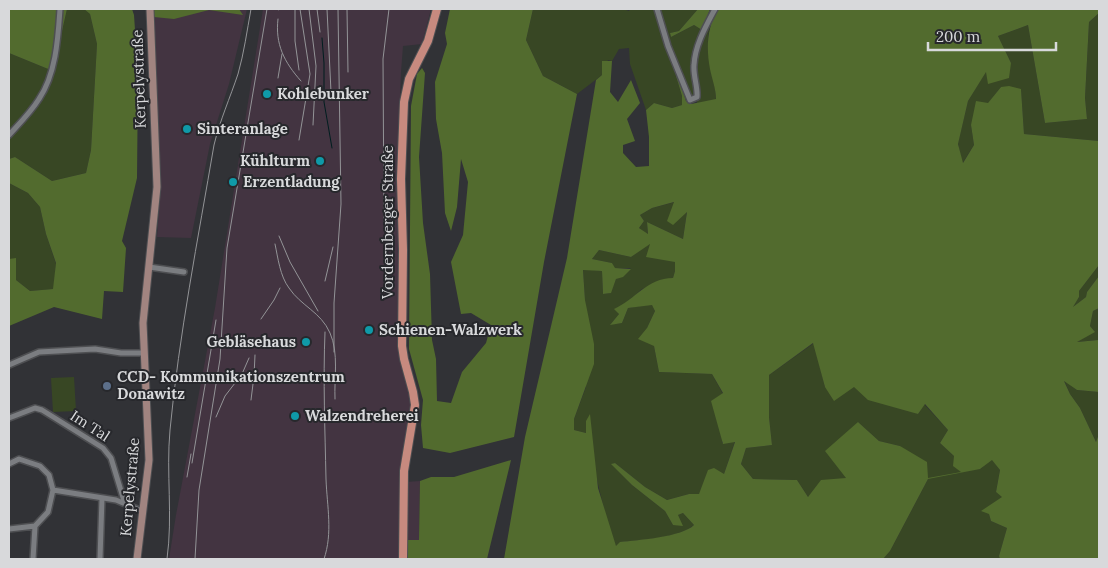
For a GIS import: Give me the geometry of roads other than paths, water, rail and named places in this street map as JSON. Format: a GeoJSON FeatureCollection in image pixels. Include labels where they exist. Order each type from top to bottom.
{"type":"FeatureCollection","features":[{"type":"Feature","properties":{"kind":"main road","name":"Vordernberger Straße"},"geometry":{"type":"LineString","coordinates":[[403,559],[404,471],[415,404],[402,346],[402,129],[406,86],[428,41],[437,9]]}},
{"type":"Feature","properties":{"kind":"main road","name":"Kerpelystraße"},"geometry":{"type":"LineString","coordinates":[[137,559],[149,449],[143,324],[157,187],[150,11]]}},
{"type":"Feature","properties":{"kind":"street"},"geometry":{"type":"LineString","coordinates":[[9,135],[39,99],[49,80],[58,39],[60,9]]}},
{"type":"Feature","properties":{"kind":"street"},"geometry":{"type":"LineString","coordinates":[[657,9],[668,46],[690,100],[697,97],[694,73],[696,52],[715,9]]}},
{"type":"Feature","properties":{"kind":"street"},"geometry":{"type":"LineString","coordinates":[[149,267],[184,272]]}},
{"type":"Feature","properties":{"kind":"street"},"geometry":{"type":"LineString","coordinates":[[9,365],[39,352],[95,349],[121,353],[144,353]]}},
{"type":"Feature","properties":{"kind":"street","name":"Im Tal"},"geometry":{"type":"LineString","coordinates":[[9,418],[35,408],[42,410],[104,448],[111,458],[125,504]]}},
{"type":"Feature","properties":{"kind":"street"},"geometry":{"type":"LineString","coordinates":[[9,464],[19,459],[40,466],[49,475],[53,490],[48,512],[35,526],[33,559]]}},
{"type":"Feature","properties":{"kind":"street"},"geometry":{"type":"LineString","coordinates":[[53,490],[102,498],[142,511]]}},
{"type":"Feature","properties":{"kind":"street"},"geometry":{"type":"LineString","coordinates":[[100,559],[102,498]]}},
{"type":"Feature","properties":{"kind":"street"},"geometry":{"type":"LineString","coordinates":[[9,529],[35,526]]}},
{"type":"Feature","properties":{"kind":"waterway"},"geometry":{"type":"LineString","coordinates":[[322,38],[324,102],[332,148]]}},
{"type":"Feature","properties":{"kind":"railway"},"geometry":{"type":"LineString","coordinates":[[167,559],[169,543],[170,430],[184,323],[214,145],[238,74],[251,9]]}},
{"type":"Feature","properties":{"kind":"railway"},"geometry":{"type":"LineString","coordinates":[[195,559],[199,490],[220,359],[227,248],[267,9]]}},
{"type":"Feature","properties":{"kind":"railway"},"geometry":{"type":"LineString","coordinates":[[299,140],[310,74],[300,9]]}},
{"type":"Feature","properties":{"kind":"railway"},"geometry":{"type":"LineString","coordinates":[[309,9],[316,66],[313,125]]}},
{"type":"Feature","properties":{"kind":"railway"},"geometry":{"type":"LineString","coordinates":[[317,9],[320,32]]}},
{"type":"Feature","properties":{"kind":"railway"},"geometry":{"type":"LineString","coordinates":[[327,9],[331,92]]}},
{"type":"Feature","properties":{"kind":"railway"},"geometry":{"type":"LineString","coordinates":[[334,352],[334,303],[341,204],[338,9]]}},
{"type":"Feature","properties":{"kind":"railway"},"geometry":{"type":"LineString","coordinates":[[347,9],[348,72]]}},
{"type":"Feature","properties":{"kind":"railway"},"geometry":{"type":"LineString","coordinates":[[384,223],[383,59],[389,9]]}},
{"type":"Feature","properties":{"kind":"railway"},"geometry":{"type":"LineString","coordinates":[[295,10],[295,41],[299,70]]}},
{"type":"Feature","properties":{"kind":"railway"},"geometry":{"type":"LineString","coordinates":[[278,19],[279,45],[285,60],[301,81]]}},
{"type":"Feature","properties":{"kind":"railway"},"geometry":{"type":"LineString","coordinates":[[278,78],[282,54]]}},
{"type":"Feature","properties":{"kind":"railway"},"geometry":{"type":"LineString","coordinates":[[279,236],[290,262],[318,311]]}},
{"type":"Feature","properties":{"kind":"railway"},"geometry":{"type":"LineString","coordinates":[[275,244],[283,278],[286,283],[299,300],[316,314],[330,333],[335,357],[335,399]]}},
{"type":"Feature","properties":{"kind":"railway"},"geometry":{"type":"LineString","coordinates":[[325,281],[333,247]]}},
{"type":"Feature","properties":{"kind":"railway"},"geometry":{"type":"LineString","coordinates":[[261,319],[280,288]]}},
{"type":"Feature","properties":{"kind":"railway"},"geometry":{"type":"LineString","coordinates":[[192,463],[216,320]]}},
{"type":"Feature","properties":{"kind":"railway"},"geometry":{"type":"LineString","coordinates":[[324,559],[329,529],[326,479],[325,332]]}},
{"type":"Feature","properties":{"kind":"railway"},"geometry":{"type":"LineString","coordinates":[[251,400],[255,355]]}},
{"type":"Feature","properties":{"kind":"railway"},"geometry":{"type":"LineString","coordinates":[[216,417],[225,396],[242,374],[249,358]]}},
{"type":"Feature","properties":{"kind":"railway"},"geometry":{"type":"LineString","coordinates":[[187,477],[191,454]]}},
{"type":"Feature","properties":{"kind":"place","name":"Kohlebunker"},"geometry":{"type":"Point","coordinates":[267,94]}},
{"type":"Feature","properties":{"kind":"place","name":"Sinteranlage"},"geometry":{"type":"Point","coordinates":[187,129]}},
{"type":"Feature","properties":{"kind":"place","name":"Kühlturm"},"geometry":{"type":"Point","coordinates":[320,161]}},
{"type":"Feature","properties":{"kind":"place","name":"Erzentladung"},"geometry":{"type":"Point","coordinates":[233,182]}},
{"type":"Feature","properties":{"kind":"place","name":"Schienen-Walzwerk"},"geometry":{"type":"Point","coordinates":[369,330]}},
{"type":"Feature","properties":{"kind":"place","name":"Gebläsehaus"},"geometry":{"type":"Point","coordinates":[306,342]}},
{"type":"Feature","properties":{"kind":"place","name":"CCD- Kommunikationszentrum Donawitz"},"geometry":{"type":"Point","coordinates":[107,386]}},
{"type":"Feature","properties":{"kind":"place","name":"Walzendreherei"},"geometry":{"type":"Point","coordinates":[295,416]}}]}
